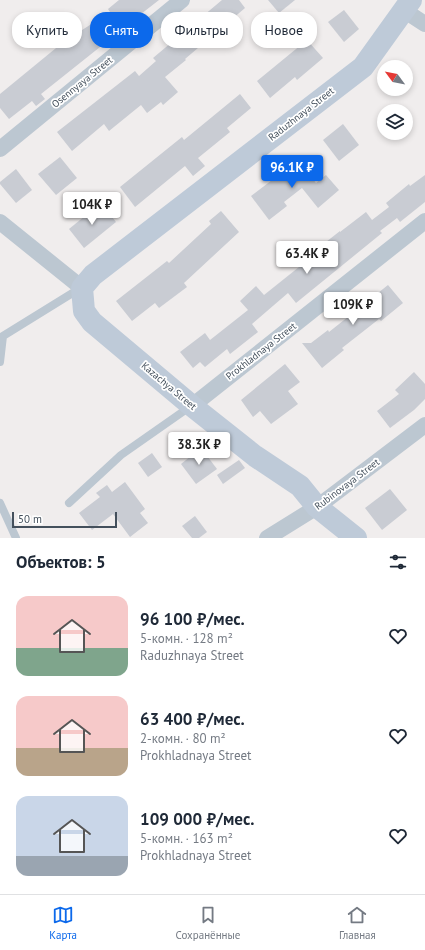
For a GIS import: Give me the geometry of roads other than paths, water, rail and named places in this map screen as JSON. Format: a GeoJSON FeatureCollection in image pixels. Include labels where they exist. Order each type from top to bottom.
{"type":"FeatureCollection","features":[{"type":"Feature","properties":{"kind":"main road","name":"Raduzhnaya Street"},"geometry":{"type":"LineString","coordinates":[[82,288],[93,275],[363,67],[408,5]]}},
{"type":"Feature","properties":{"kind":"main road","name":"Kazachya Street"},"geometry":{"type":"LineString","coordinates":[[82,288],[84,311],[92,322],[192,406],[255,456],[300,486],[317,507],[356,538]]}},
{"type":"Feature","properties":{"kind":"street","name":"Osennyaya Street"},"geometry":{"type":"LineString","coordinates":[[0,149],[182,0]]}},
{"type":"Feature","properties":{"kind":"street"},"geometry":{"type":"LineString","coordinates":[[408,5],[425,24]]}},
{"type":"Feature","properties":{"kind":"street","name":"Prokhladnaya Street"},"geometry":{"type":"LineString","coordinates":[[192,406],[425,221]]}},
{"type":"Feature","properties":{"kind":"street"},"geometry":{"type":"LineString","coordinates":[[0,222],[82,288]]}},
{"type":"Feature","properties":{"kind":"street","name":"Rubinovaya Street"},"geometry":{"type":"LineString","coordinates":[[267,538],[317,507],[425,425]]}},
{"type":"Feature","properties":{"kind":"lane"},"geometry":{"type":"LineString","coordinates":[[0,362],[3,336],[82,288]]}},
{"type":"Feature","properties":{"kind":"lane"},"geometry":{"type":"LineString","coordinates":[[69,503],[121,455],[192,406]]}},
{"type":"Feature","properties":{"kind":"lane"},"geometry":{"type":"LineString","coordinates":[[0,503],[16,538]]}}]}
